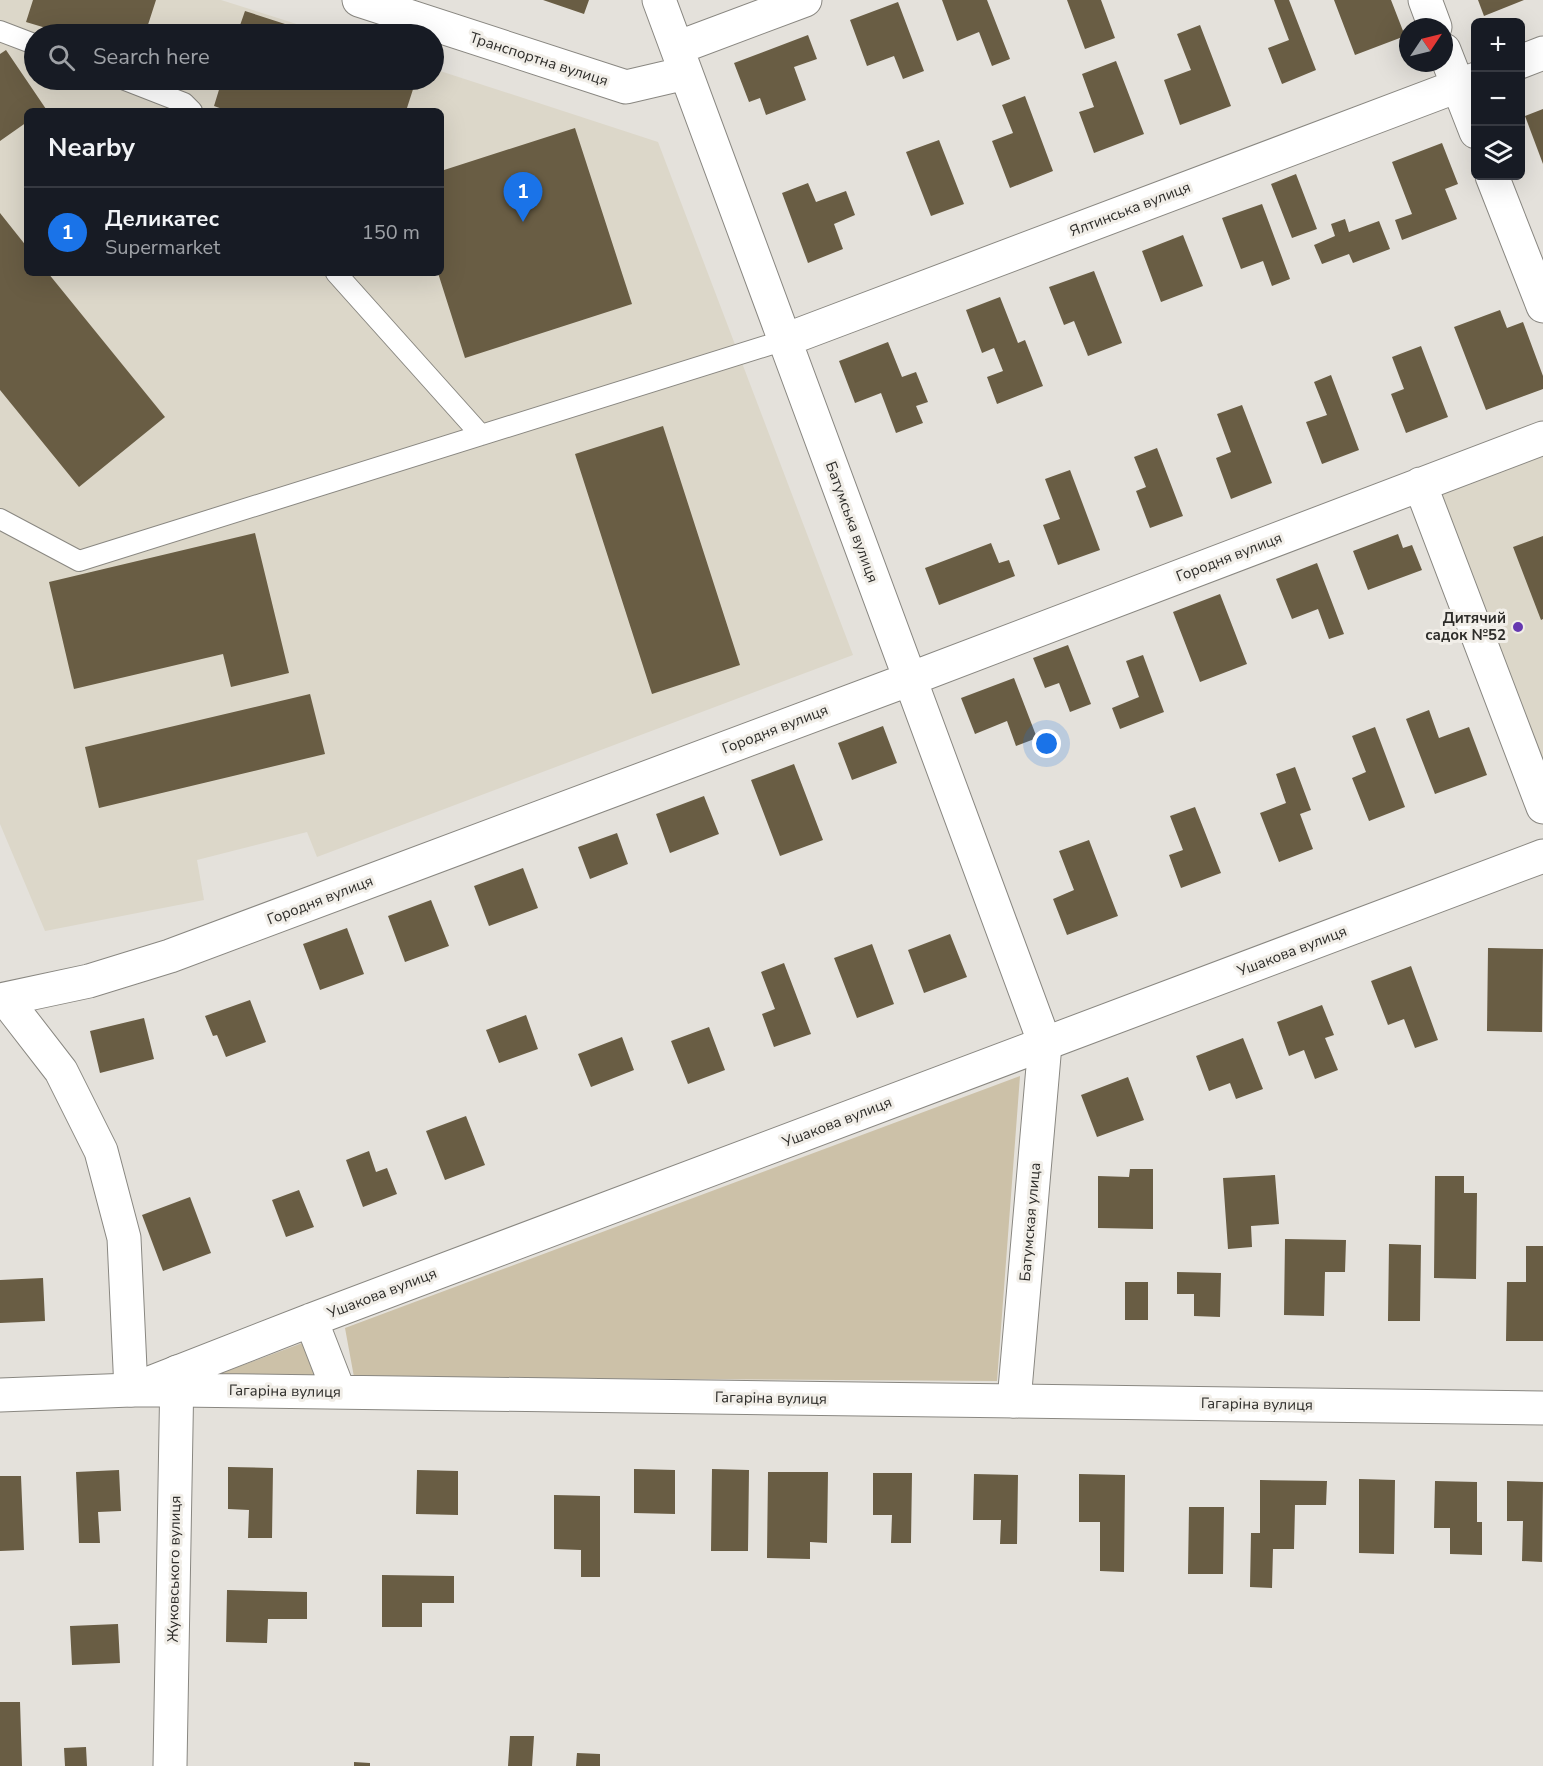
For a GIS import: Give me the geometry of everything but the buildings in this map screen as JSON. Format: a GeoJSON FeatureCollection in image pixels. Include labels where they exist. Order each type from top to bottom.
{"type":"FeatureCollection","features":[{"type":"Feature","properties":{"kind":"street","name":"Транспортна вулиця"},"geometry":{"type":"LineString","coordinates":[[359,0],[433,24]]}},
{"type":"Feature","properties":{"kind":"street","name":"Батумська вулиця"},"geometry":{"type":"LineString","coordinates":[[659,0],[1045,1044]]}},
{"type":"Feature","properties":{"kind":"street","name":"Транспортна вулиця"},"geometry":{"type":"LineString","coordinates":[[444,28],[626,87],[805,0]]}},
{"type":"Feature","properties":{"kind":"street"},"geometry":{"type":"LineString","coordinates":[[1425,0],[1432,18]]}},
{"type":"Feature","properties":{"kind":"street"},"geometry":{"type":"LineString","coordinates":[[1525,60],[1543,53]]}},
{"type":"Feature","properties":{"kind":"street"},"geometry":{"type":"LineString","coordinates":[[1453,63],[1467,82],[1475,126]]}},
{"type":"Feature","properties":{"kind":"street","name":"Ялтинська вулиця"},"geometry":{"type":"LineString","coordinates":[[785,340],[1467,82]]}},
{"type":"Feature","properties":{"kind":"street"},"geometry":{"type":"LineString","coordinates":[[1494,180],[1543,306]]}},
{"type":"Feature","properties":{"kind":"street","name":"Городня вулиця"},"geometry":{"type":"LineString","coordinates":[[3,1000],[89,981],[170,956],[910,679],[1543,438]]}},
{"type":"Feature","properties":{"kind":"street"},"geometry":{"type":"LineString","coordinates":[[1420,484],[1543,807]]}},
{"type":"Feature","properties":{"kind":"street","name":"Ушакова вулиця"},"geometry":{"type":"LineString","coordinates":[[177,1381],[311,1320],[1543,856]]}},
{"type":"Feature","properties":{"kind":"street"},"geometry":{"type":"LineString","coordinates":[[3,1000],[61,1071],[100,1152],[124,1238],[131,1390]]}},
{"type":"Feature","properties":{"kind":"street","name":"Батумская улица"},"geometry":{"type":"LineString","coordinates":[[1014,1401],[1045,1044]]}},
{"type":"Feature","properties":{"kind":"street"},"geometry":{"type":"LineString","coordinates":[[311,1320],[339,1392]]}},
{"type":"Feature","properties":{"kind":"street","name":"Гагаріна вулиця"},"geometry":{"type":"LineString","coordinates":[[0,1395],[131,1390],[177,1381],[339,1392],[1543,1408]]}},
{"type":"Feature","properties":{"kind":"street","name":"Жуковського вулиця"},"geometry":{"type":"LineString","coordinates":[[170,1766],[177,1381]]}},
{"type":"Feature","properties":{"kind":"lane"},"geometry":{"type":"LineString","coordinates":[[0,31],[24,40]]}},
{"type":"Feature","properties":{"kind":"lane"},"geometry":{"type":"LineString","coordinates":[[151,90],[184,103],[189,108]]}},
{"type":"Feature","properties":{"kind":"lane"},"geometry":{"type":"LineString","coordinates":[[339,276],[481,435]]}},
{"type":"Feature","properties":{"kind":"lane"},"geometry":{"type":"LineString","coordinates":[[0,519],[79,561],[785,340]]}},
{"type":"Feature","properties":{"kind":"shaded area"},"geometry":{"type":"Polygon","coordinates":[[[0,0],[221,0],[297,24],[24,24],[24,90],[444,90],[444,72],[658,142],[853,655],[317,857],[307,832],[197,860],[204,900],[45,931],[0,824],[0,0]]]}},
{"type":"Feature","properties":{"kind":"shaded area","name":"Дитячий садок №52"},"geometry":{"type":"Polygon","coordinates":[[[1543,456],[1543,760],[1442,494],[1543,456]]]}},
{"type":"Feature","properties":{"kind":"shaded area"},"geometry":{"type":"Polygon","coordinates":[[[1020,1076],[997,1381],[354,1377],[345,1328],[1020,1076]]]}},
{"type":"Feature","properties":{"kind":"shaded area"},"geometry":{"type":"Polygon","coordinates":[[[313,1339],[320,1376],[216,1375],[313,1339]]]}},
{"type":"Feature","properties":{"kind":"place","name":"Деликатес"},"geometry":{"type":"Point","coordinates":[523,222]}},
{"type":"Feature","properties":{"kind":"place","name":"Дитячий садок №52"},"geometry":{"type":"Point","coordinates":[1518,627]}}]}
